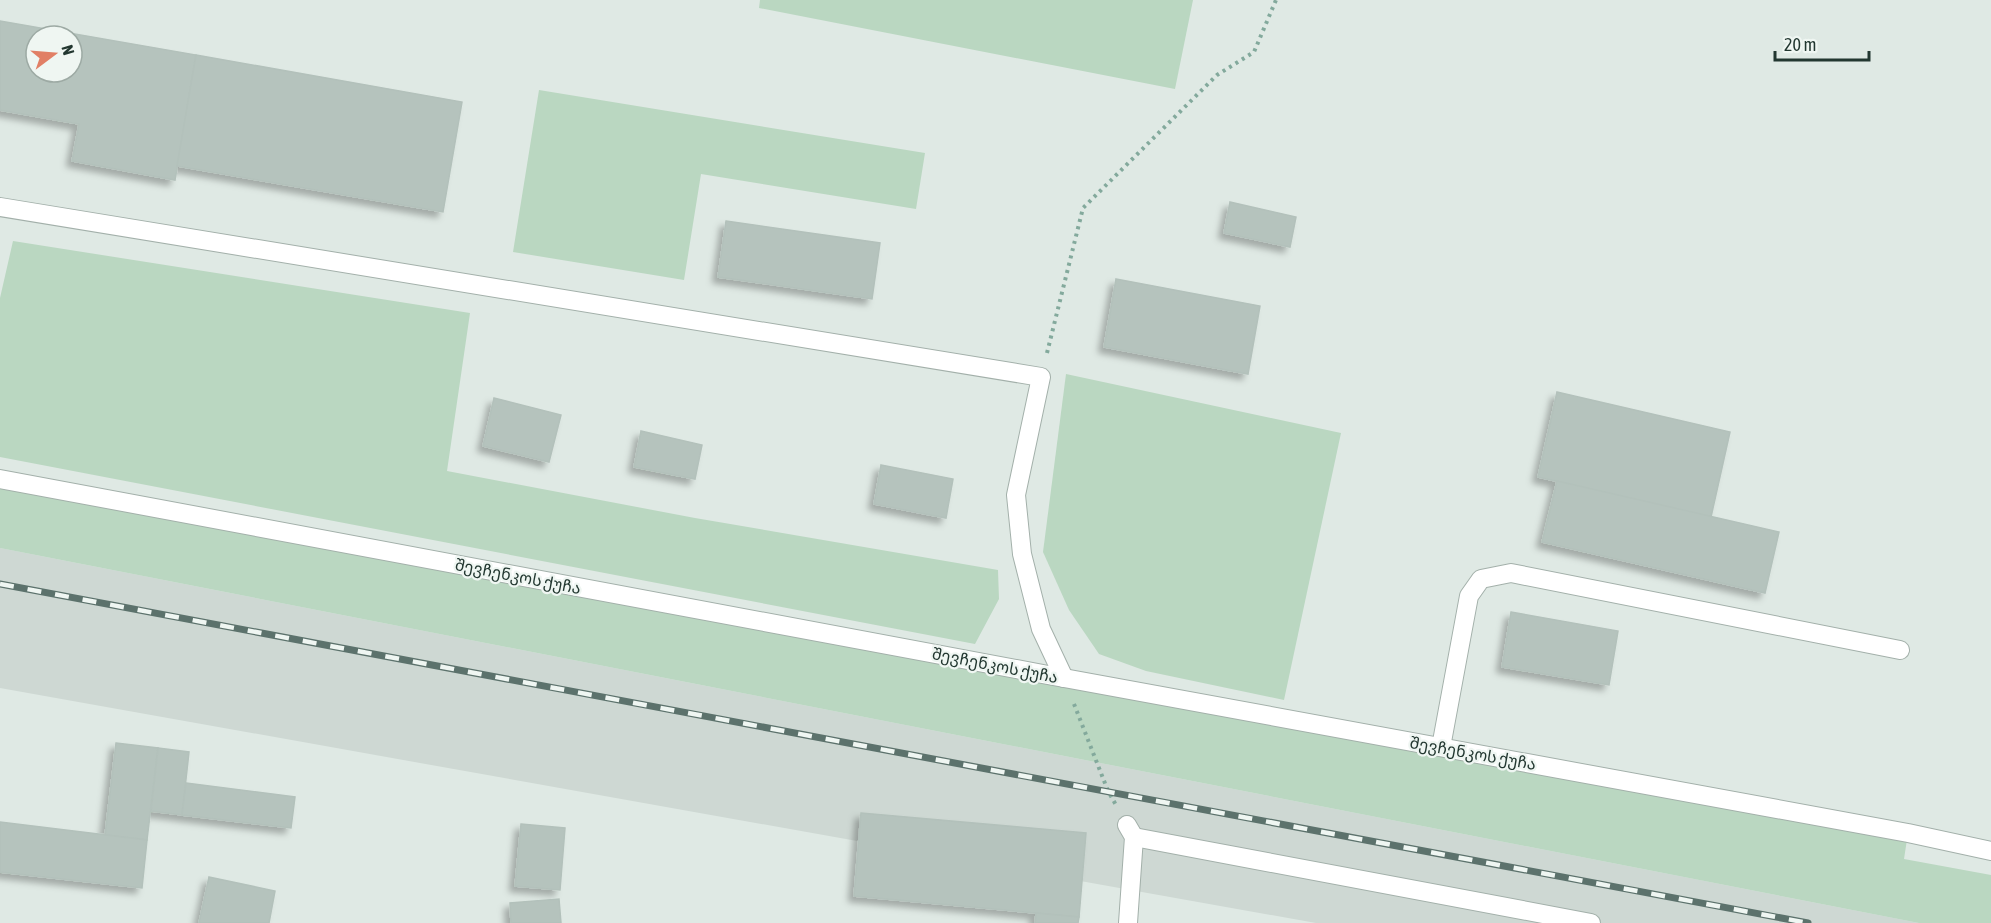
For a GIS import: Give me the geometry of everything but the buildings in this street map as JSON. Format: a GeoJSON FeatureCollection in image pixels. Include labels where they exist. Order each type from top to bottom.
{"type":"FeatureCollection","features":[{"type":"Feature","properties":{"kind":"street"},"geometry":{"type":"LineString","coordinates":[[0,207],[1041,377],[1016,495],[1022,554],[1041,629],[1064,678]]}},
{"type":"Feature","properties":{"kind":"street","name":"შევჩენკოს ქუჩა"},"geometry":{"type":"LineString","coordinates":[[0,479],[1896,831],[1991,851]]}},
{"type":"Feature","properties":{"kind":"street"},"geometry":{"type":"LineString","coordinates":[[1440,747],[1469,596],[1481,579],[1511,573],[1900,650]]}},
{"type":"Feature","properties":{"kind":"street"},"geometry":{"type":"LineString","coordinates":[[1128,923],[1130,831],[1591,923]]}},
{"type":"Feature","properties":{"kind":"path"},"geometry":{"type":"LineString","coordinates":[[1041,377],[1083,208],[1217,75],[1254,52],[1276,0]]}},
{"type":"Feature","properties":{"kind":"path"},"geometry":{"type":"LineString","coordinates":[[1064,678],[1108,791],[1130,831]]}},
{"type":"Feature","properties":{"kind":"shaded area"},"geometry":{"type":"Polygon","coordinates":[[[0,548],[1919,923],[1316,923],[0,688],[0,548]]]}},
{"type":"Feature","properties":{"kind":"green space"},"geometry":{"type":"Polygon","coordinates":[[[760,0],[1193,0],[1175,89],[759,8],[760,0]]]}},
{"type":"Feature","properties":{"kind":"green space"},"geometry":{"type":"Polygon","coordinates":[[[539,90],[925,153],[916,209],[701,174],[684,280],[513,252],[539,90]]]}},
{"type":"Feature","properties":{"kind":"green space"},"geometry":{"type":"Polygon","coordinates":[[[13,241],[470,313],[447,471],[695,518],[998,570],[999,599],[975,644],[0,457],[0,298],[13,241]]]}},
{"type":"Feature","properties":{"kind":"green space"},"geometry":{"type":"Polygon","coordinates":[[[1066,374],[1341,433],[1284,700],[1146,671],[1099,654],[1069,610],[1043,552],[1066,374]]]}},
{"type":"Feature","properties":{"kind":"green space"},"geometry":{"type":"Polygon","coordinates":[[[0,479],[1908,833],[1904,859],[1991,875],[1991,923],[1919,923],[0,548],[0,479]]]}},
{"type":"Feature","properties":{"kind":"railway"},"geometry":{"type":"LineString","coordinates":[[0,584],[1808,923]]}}]}
